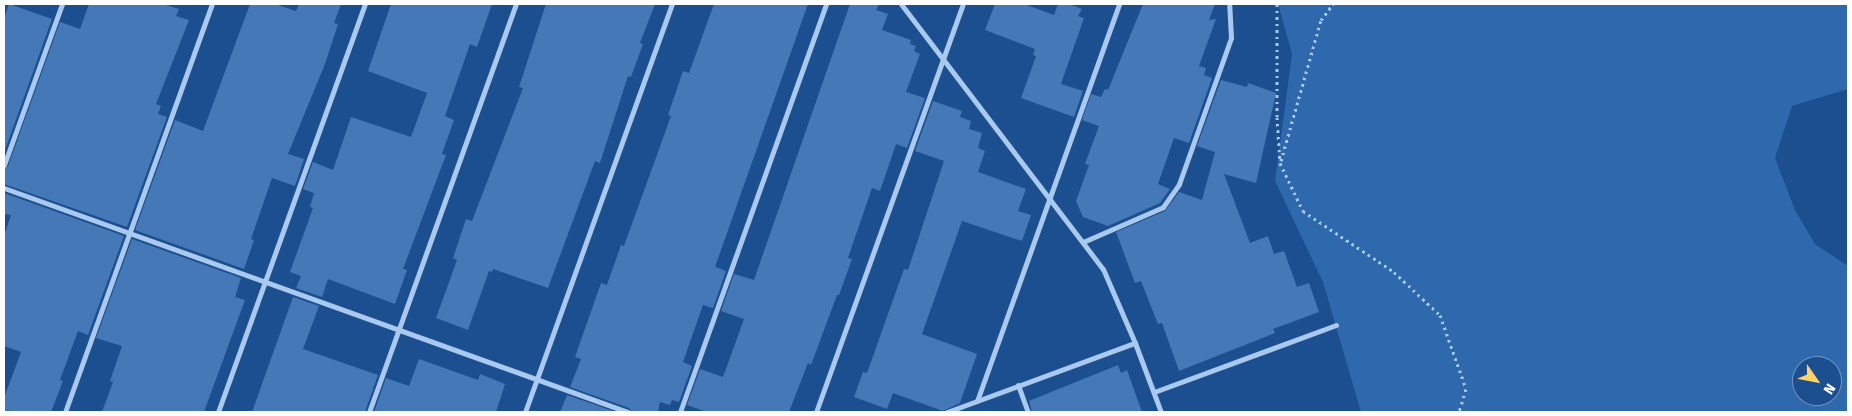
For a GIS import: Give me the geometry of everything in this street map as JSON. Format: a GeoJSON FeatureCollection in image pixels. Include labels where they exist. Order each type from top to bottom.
{"type":"FeatureCollection","features":[{"type":"Feature","properties":{"kind":"street"},"geometry":{"type":"LineString","coordinates":[[4,165],[62,4]]}},
{"type":"Feature","properties":{"kind":"street"},"geometry":{"type":"LineString","coordinates":[[65,412],[212,4]]}},
{"type":"Feature","properties":{"kind":"street"},"geometry":{"type":"LineString","coordinates":[[218,412],[365,4]]}},
{"type":"Feature","properties":{"kind":"street"},"geometry":{"type":"LineString","coordinates":[[369,412],[516,4]]}},
{"type":"Feature","properties":{"kind":"street"},"geometry":{"type":"LineString","coordinates":[[525,412],[672,4]]}},
{"type":"Feature","properties":{"kind":"street"},"geometry":{"type":"LineString","coordinates":[[680,412],[826,4]]}},
{"type":"Feature","properties":{"kind":"street"},"geometry":{"type":"LineString","coordinates":[[901,4],[1103,269],[1135,343],[1161,412]]}},
{"type":"Feature","properties":{"kind":"street"},"geometry":{"type":"LineString","coordinates":[[816,412],[963,4]]}},
{"type":"Feature","properties":{"kind":"street"},"geometry":{"type":"LineString","coordinates":[[977,401],[1118,4]]}},
{"type":"Feature","properties":{"kind":"street"},"geometry":{"type":"LineString","coordinates":[[1083,242],[1164,207],[1179,184],[1231,38],[1229,4]]}},
{"type":"Feature","properties":{"kind":"street"},"geometry":{"type":"LineString","coordinates":[[4,188],[628,412]]}},
{"type":"Feature","properties":{"kind":"street"},"geometry":{"type":"LineString","coordinates":[[1154,392],[1336,325]]}},
{"type":"Feature","properties":{"kind":"street"},"geometry":{"type":"LineString","coordinates":[[947,412],[1135,343]]}},
{"type":"Feature","properties":{"kind":"street"},"geometry":{"type":"LineString","coordinates":[[1018,385],[1028,412]]}},
{"type":"Feature","properties":{"kind":"path"},"geometry":{"type":"LineString","coordinates":[[1277,4],[1277,117],[1280,164],[1303,210],[1394,272],[1440,315],[1466,389],[1459,412]]}},
{"type":"Feature","properties":{"kind":"path"},"geometry":{"type":"LineString","coordinates":[[1280,164],[1321,20],[1333,4]]}},
{"type":"Feature","properties":{"kind":"shaded area"},"geometry":{"type":"Polygon","coordinates":[[[1278,4],[1848,4],[1848,89],[1792,106],[1775,158],[1795,210],[1815,244],[1848,266],[1848,412],[1361,412],[1323,282],[1275,181],[1292,54],[1278,4]]]}},
{"type":"Feature","properties":{"kind":"building"},"geometry":{"type":"Polygon","coordinates":[[[9,4],[52,19],[4,153],[4,19],[9,4]]]}},
{"type":"Feature","properties":{"kind":"building"},"geometry":{"type":"Polygon","coordinates":[[[89,4],[163,4],[179,9],[176,16],[189,20],[156,104],[161,106],[158,114],[167,117],[127,227],[4,184],[4,169],[8,166],[60,22],[80,29],[89,4]]]}},
{"type":"Feature","properties":{"kind":"building"},"geometry":{"type":"Polygon","coordinates":[[[250,4],[275,4],[296,11],[299,4],[341,4],[334,23],[338,24],[325,64],[288,154],[304,159],[295,186],[272,178],[251,239],[254,240],[244,269],[135,230],[175,120],[203,131],[250,4]]]}},
{"type":"Feature","properties":{"kind":"building"},"geometry":{"type":"Polygon","coordinates":[[[391,4],[492,4],[477,47],[470,44],[445,116],[454,120],[442,154],[446,155],[403,269],[407,270],[395,304],[328,279],[322,297],[296,288],[301,276],[290,272],[313,208],[310,207],[314,193],[303,189],[313,162],[333,170],[351,117],[411,137],[427,93],[368,71],[391,4]]]}},
{"type":"Feature","properties":{"kind":"building"},"geometry":{"type":"Polygon","coordinates":[[[546,4],[655,4],[640,43],[643,44],[631,77],[628,76],[600,163],[595,161],[548,288],[493,269],[492,272],[489,271],[468,330],[436,318],[457,260],[453,258],[466,219],[472,221],[523,88],[519,87],[546,4]]]}},
{"type":"Feature","properties":{"kind":"building"},"geometry":{"type":"Polygon","coordinates":[[[714,4],[808,4],[715,267],[726,271],[713,308],[703,305],[683,362],[692,366],[679,402],[672,400],[670,405],[660,402],[658,412],[632,412],[629,408],[570,387],[581,359],[575,357],[601,283],[607,285],[621,245],[624,246],[671,116],[668,115],[683,71],[689,73],[714,4]]]}},
{"type":"Feature","properties":{"kind":"building"},"geometry":{"type":"Polygon","coordinates":[[[850,4],[879,4],[876,10],[888,14],[882,30],[911,40],[910,44],[916,46],[914,51],[920,54],[906,92],[925,98],[907,148],[896,144],[880,191],[872,188],[848,258],[852,259],[839,295],[837,295],[811,365],[808,363],[789,412],[707,412],[687,405],[700,369],[723,377],[744,319],[721,311],[734,274],[754,280],[850,4]]]}},
{"type":"Feature","properties":{"kind":"building"},"geometry":{"type":"Polygon","coordinates":[[[995,4],[1024,4],[1054,15],[1058,4],[1069,4],[1082,9],[1078,16],[1084,18],[1061,84],[1083,91],[1074,117],[1021,98],[1036,56],[1033,55],[1035,49],[985,30],[995,4]]]}},
{"type":"Feature","properties":{"kind":"building"},"geometry":{"type":"Polygon","coordinates":[[[1143,4],[1215,4],[1209,20],[1216,19],[1199,66],[1206,68],[1204,75],[1212,78],[1189,143],[1174,138],[1158,184],[1170,189],[1160,203],[1108,226],[1083,217],[1076,201],[1089,165],[1085,164],[1099,126],[1082,120],[1091,94],[1101,97],[1105,89],[1108,90],[1143,4]]]}},
{"type":"Feature","properties":{"kind":"building"},"geometry":{"type":"Polygon","coordinates":[[[1221,80],[1247,87],[1248,83],[1276,93],[1256,183],[1224,174],[1250,243],[1268,236],[1274,254],[1284,251],[1297,287],[1309,283],[1319,312],[1273,329],[1275,333],[1179,371],[1162,323],[1158,324],[1141,281],[1135,283],[1116,232],[1165,211],[1179,192],[1202,200],[1215,152],[1197,146],[1221,80]]]}},
{"type":"Feature","properties":{"kind":"building"},"geometry":{"type":"Polygon","coordinates":[[[933,101],[962,111],[960,117],[971,121],[969,129],[982,133],[978,148],[985,151],[978,172],[1026,189],[1018,211],[1031,215],[1022,241],[962,221],[922,334],[977,354],[960,403],[943,411],[893,393],[887,409],[854,397],[863,372],[867,373],[904,269],[908,270],[944,161],[915,151],[933,101]]]}},
{"type":"Feature","properties":{"kind":"building"},"geometry":{"type":"Polygon","coordinates":[[[4,193],[124,236],[88,335],[78,331],[60,380],[63,381],[51,412],[4,412],[4,398],[21,352],[4,346],[4,236],[11,215],[4,214],[4,193]]]}},
{"type":"Feature","properties":{"kind":"building"},"geometry":{"type":"Polygon","coordinates":[[[132,239],[241,278],[235,297],[245,300],[204,412],[102,412],[113,382],[110,381],[122,346],[96,338],[132,239]]]}},
{"type":"Feature","properties":{"kind":"building"},"geometry":{"type":"Polygon","coordinates":[[[293,297],[319,306],[303,349],[378,375],[365,412],[252,412],[293,297]]]}},
{"type":"Feature","properties":{"kind":"building"},"geometry":{"type":"Polygon","coordinates":[[[419,359],[478,380],[480,374],[505,384],[496,412],[374,412],[386,378],[409,386],[419,359]]]}},
{"type":"Feature","properties":{"kind":"building"},"geometry":{"type":"Polygon","coordinates":[[[1118,365],[1121,373],[1127,370],[1142,412],[1032,412],[1029,401],[1118,365]]]}},
{"type":"Feature","properties":{"kind":"building"},"geometry":{"type":"Polygon","coordinates":[[[567,395],[616,412],[560,412],[567,395]]]}}]}
